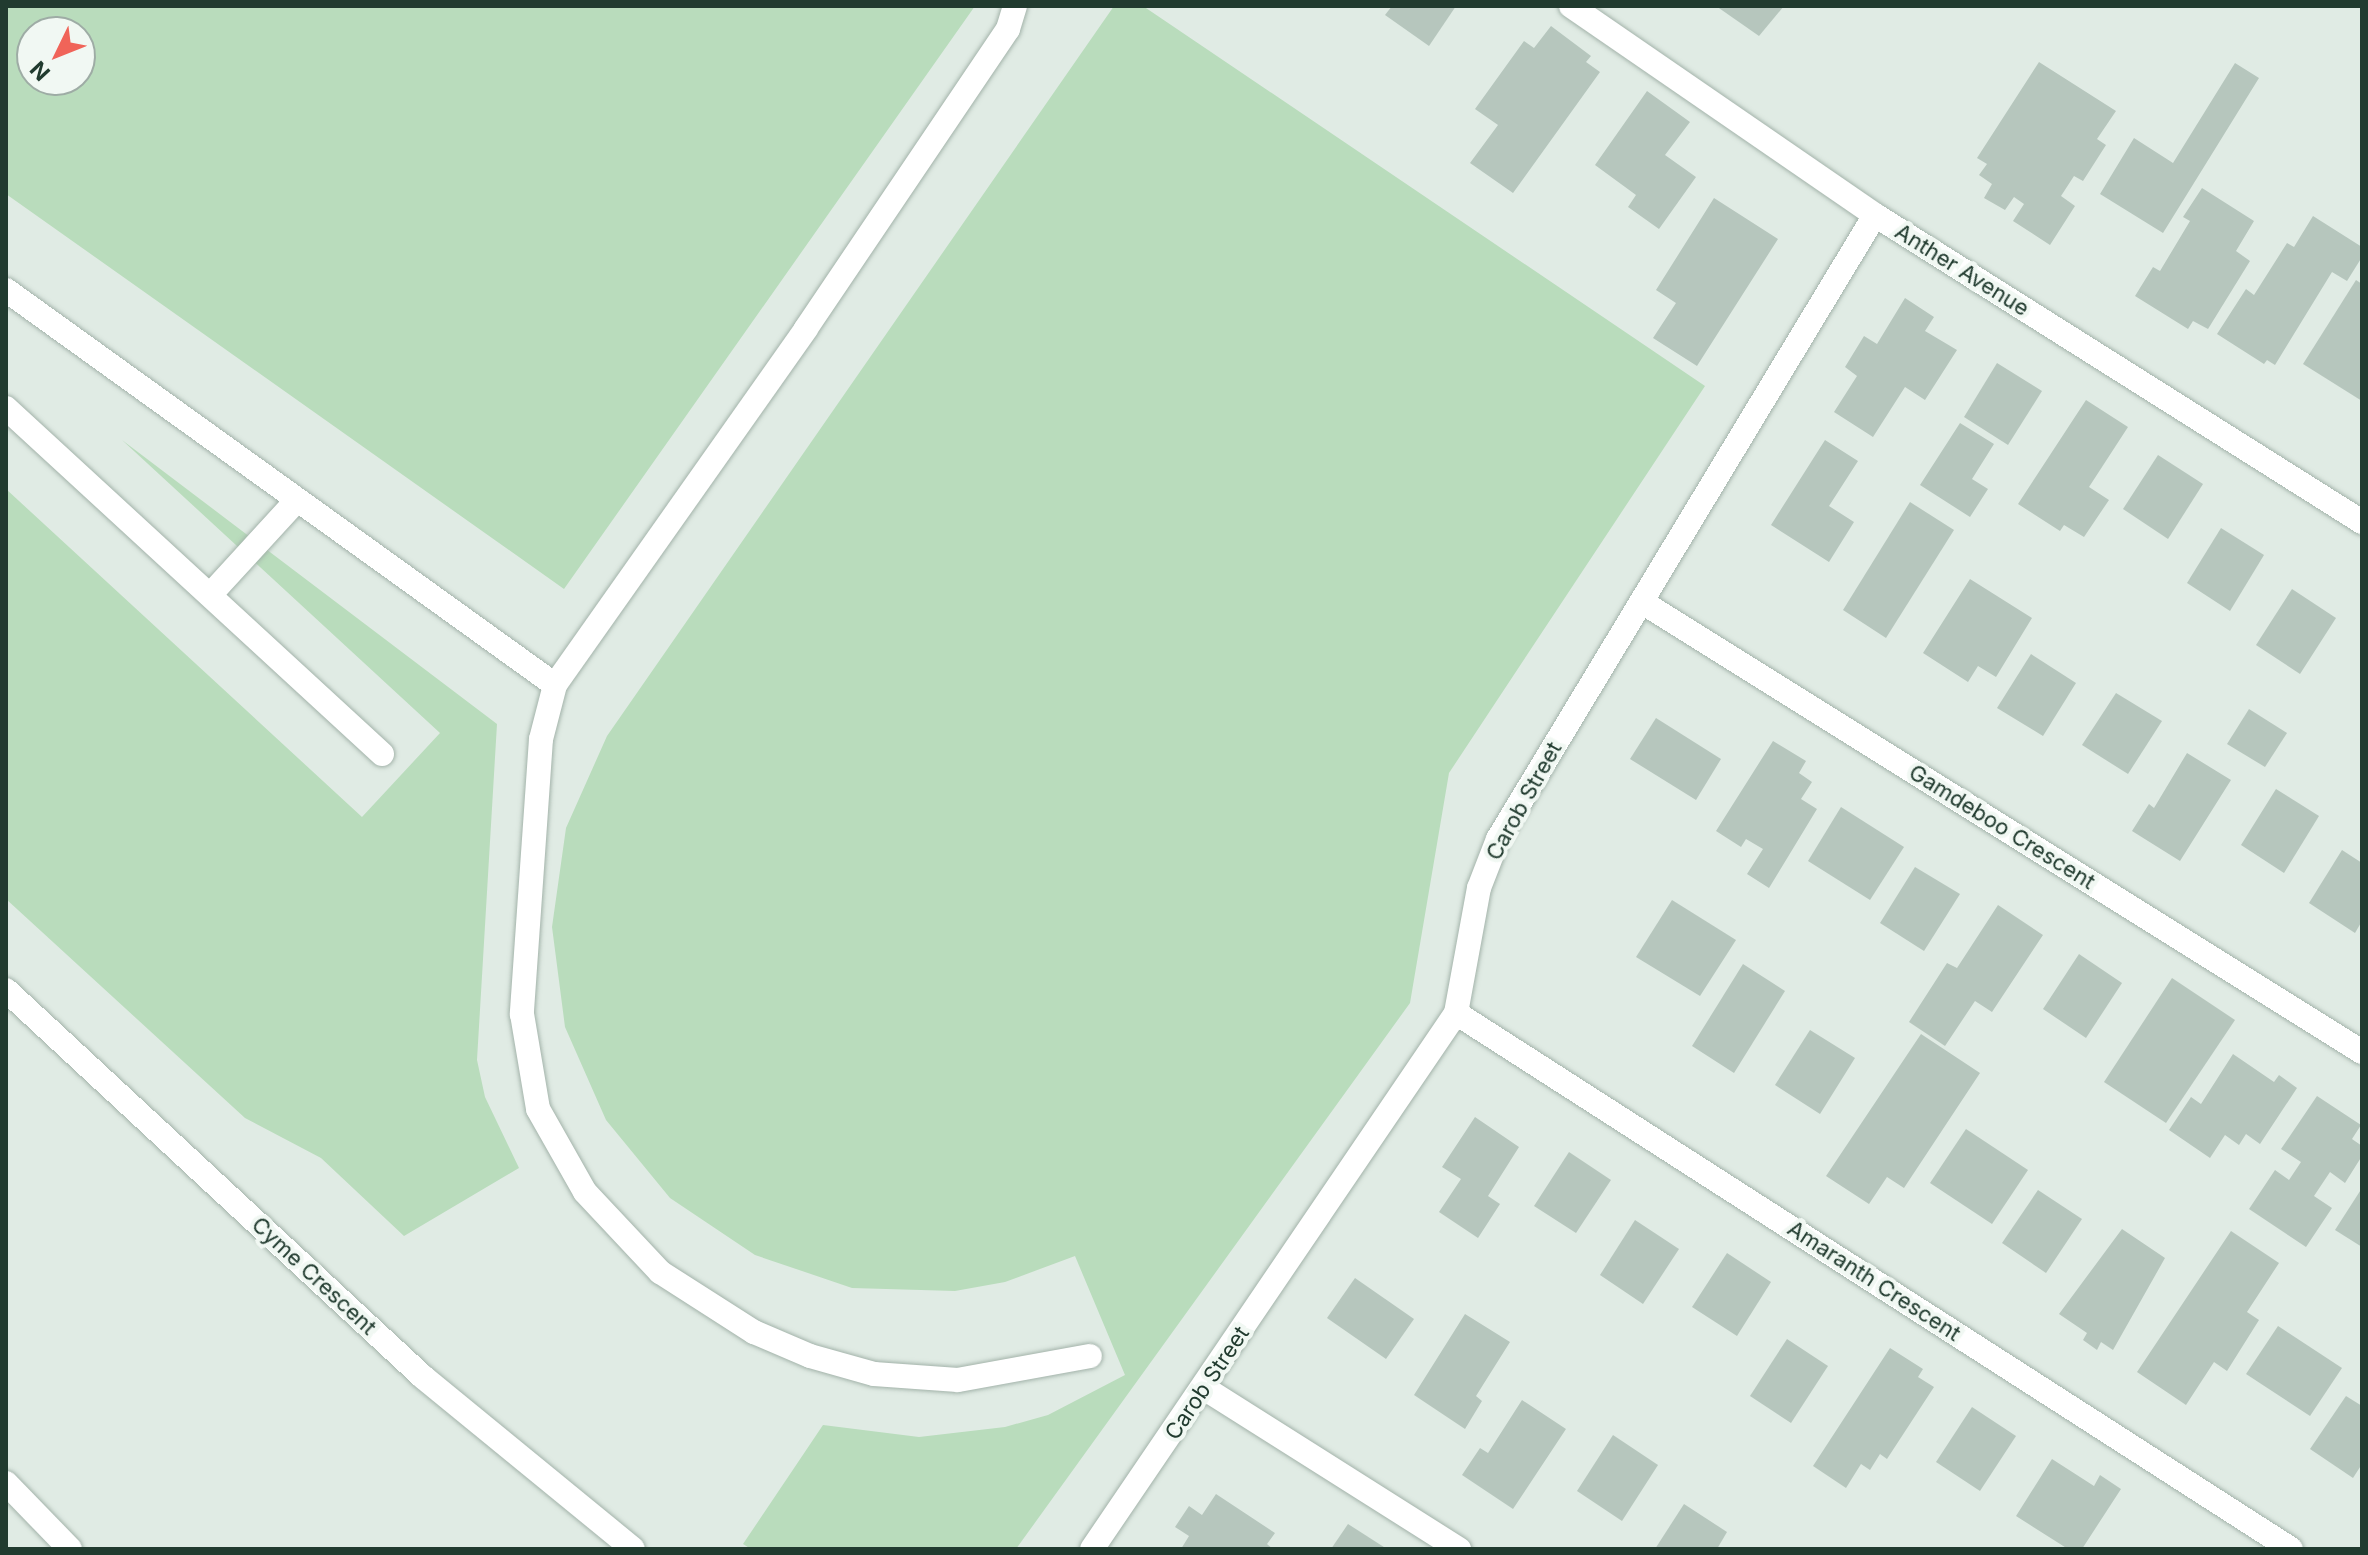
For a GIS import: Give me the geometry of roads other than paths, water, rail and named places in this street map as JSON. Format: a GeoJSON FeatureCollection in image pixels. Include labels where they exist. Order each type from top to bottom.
{"type":"FeatureCollection","features":[{"type":"Feature","properties":{"kind":"street"},"geometry":{"type":"LineString","coordinates":[[1015,6],[1008,29],[806,329],[555,685],[541,739],[522,1014],[538,1109],[585,1192],[660,1272],[754,1332],[810,1356],[874,1374],[958,1380],[1090,1356]]}},
{"type":"Feature","properties":{"kind":"street","name":"Anther Avenue"},"geometry":{"type":"LineString","coordinates":[[1571,6],[1875,215],[2362,522]]}},
{"type":"Feature","properties":{"kind":"street","name":"Carob Street"},"geometry":{"type":"LineString","coordinates":[[1092,1549],[1456,1013],[1479,888],[1498,839],[1875,215]]}},
{"type":"Feature","properties":{"kind":"street"},"geometry":{"type":"LineString","coordinates":[[6,290],[555,685]]}},
{"type":"Feature","properties":{"kind":"street"},"geometry":{"type":"LineString","coordinates":[[6,408],[382,754]]}},
{"type":"Feature","properties":{"kind":"street"},"geometry":{"type":"LineString","coordinates":[[210,595],[297,500]]}},
{"type":"Feature","properties":{"kind":"street","name":"Gamdeboo Crescent"},"geometry":{"type":"LineString","coordinates":[[1642,602],[2362,1052]]}},
{"type":"Feature","properties":{"kind":"street","name":"Cyme Crescent"},"geometry":{"type":"LineString","coordinates":[[6,990],[423,1377],[633,1549]]}},
{"type":"Feature","properties":{"kind":"street","name":"Amaranth Crescent"},"geometry":{"type":"LineString","coordinates":[[1456,1013],[2291,1549]]}},
{"type":"Feature","properties":{"kind":"street"},"geometry":{"type":"LineString","coordinates":[[1204,1388],[1459,1549]]}},
{"type":"Feature","properties":{"kind":"street"},"geometry":{"type":"LineString","coordinates":[[6,1483],[70,1549]]}}]}
